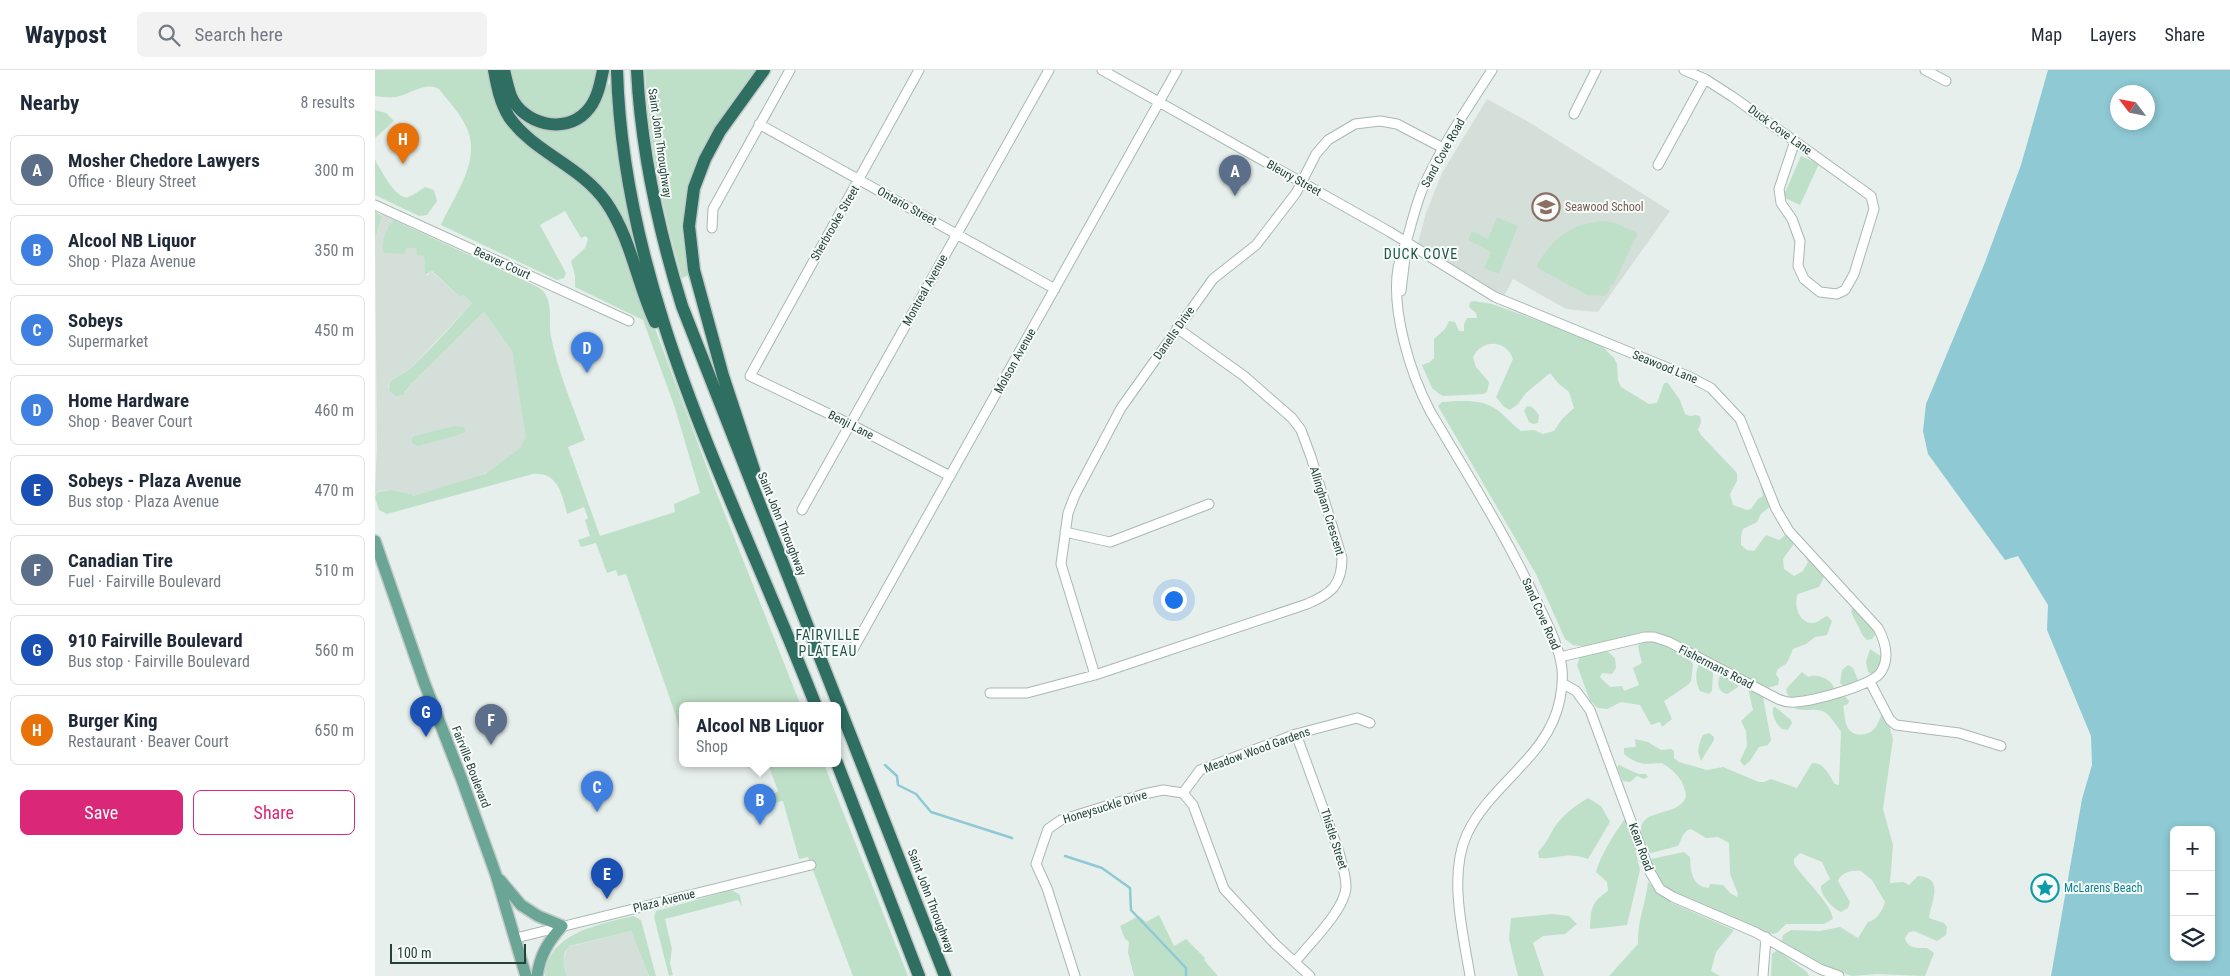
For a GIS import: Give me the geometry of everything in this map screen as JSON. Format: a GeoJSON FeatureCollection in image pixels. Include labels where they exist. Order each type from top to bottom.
{"type":"FeatureCollection","features":[{"type":"Feature","properties":{"kind":"highway"},"geometry":{"type":"LineString","coordinates":[[494,70],[500,98],[515,124],[537,144],[595,187],[618,222],[653,317],[698,420],[814,702]]}},
{"type":"Feature","properties":{"kind":"highway"},"geometry":{"type":"LineString","coordinates":[[504,70],[511,97],[518,107],[534,120],[544,124],[555,125],[578,119],[586,113],[598,93],[603,70]]}},
{"type":"Feature","properties":{"kind":"highway"},"geometry":{"type":"LineString","coordinates":[[617,70],[621,135],[635,219],[660,313],[698,420]]}},
{"type":"Feature","properties":{"kind":"highway","name":"Saint John Throughway"},"geometry":{"type":"LineString","coordinates":[[637,70],[639,106],[649,181],[669,266],[720,407],[838,702]]}},
{"type":"Feature","properties":{"kind":"highway"},"geometry":{"type":"LineString","coordinates":[[764,70],[720,131],[705,159],[693,194],[689,240],[694,270],[723,376],[778,549]]}},
{"type":"Feature","properties":{"kind":"highway","name":"Saint John Throughway"},"geometry":{"type":"LineString","coordinates":[[841,710],[945,976]]}},
{"type":"Feature","properties":{"kind":"highway"},"geometry":{"type":"LineString","coordinates":[[839,767],[919,976]]}},
{"type":"Feature","properties":{"kind":"main road","name":"Fairville Boulevard"},"geometry":{"type":"LineString","coordinates":[[375,541],[424,682],[463,780],[496,874],[526,976]]}},
{"type":"Feature","properties":{"kind":"main road"},"geometry":{"type":"LineString","coordinates":[[496,874],[521,905],[562,926],[549,940],[539,961],[537,976]]}},
{"type":"Feature","properties":{"kind":"street"},"geometry":{"type":"LineString","coordinates":[[712,228],[713,209],[790,70]]}},
{"type":"Feature","properties":{"kind":"street","name":"Sherbrooke Street"},"geometry":{"type":"LineString","coordinates":[[750,376],[919,70]]}},
{"type":"Feature","properties":{"kind":"street","name":"Montreal Avenue"},"geometry":{"type":"LineString","coordinates":[[802,510],[1049,70]]}},
{"type":"Feature","properties":{"kind":"street","name":"Bleury Street"},"geometry":{"type":"LineString","coordinates":[[1102,70],[1406,242]]}},
{"type":"Feature","properties":{"kind":"street","name":"Molson Avenue"},"geometry":{"type":"LineString","coordinates":[[852,651],[1177,70]]}},
{"type":"Feature","properties":{"kind":"street","name":"Sand Cove Road"},"geometry":{"type":"LineString","coordinates":[[1471,976],[1460,913],[1459,862],[1467,835],[1481,811],[1535,753],[1548,733],[1556,714],[1562,683],[1560,657],[1510,546],[1424,400],[1406,352],[1399,308],[1398,267],[1421,193],[1443,148],[1492,70]]}},
{"type":"Feature","properties":{"kind":"street"},"geometry":{"type":"LineString","coordinates":[[1574,114],[1596,70]]}},
{"type":"Feature","properties":{"kind":"street","name":"Duck Cove Lane"},"geometry":{"type":"LineString","coordinates":[[1684,70],[1705,79],[1733,96],[1871,196],[1874,208],[1854,274],[1845,290],[1837,294],[1820,292],[1804,279],[1798,266],[1800,241],[1792,219],[1781,203],[1779,189],[1795,141]]}},
{"type":"Feature","properties":{"kind":"street"},"geometry":{"type":"LineString","coordinates":[[1925,70],[1946,80]]}},
{"type":"Feature","properties":{"kind":"street"},"geometry":{"type":"LineString","coordinates":[[1658,165],[1705,79]]}},
{"type":"Feature","properties":{"kind":"street","name":"Danells Drive"},"geometry":{"type":"LineString","coordinates":[[1095,675],[1061,564],[1068,513],[1075,495],[1121,408],[1213,279],[1257,245],[1296,192],[1316,154],[1328,140],[1355,124],[1381,120],[1397,124],[1443,148]]}},
{"type":"Feature","properties":{"kind":"street","name":"Ontario Street"},"geometry":{"type":"LineString","coordinates":[[759,124],[1055,289]]}},
{"type":"Feature","properties":{"kind":"street","name":"Beaver Court"},"geometry":{"type":"LineString","coordinates":[[375,205],[629,321]]}},
{"type":"Feature","properties":{"kind":"street","name":"Seawood Lane"},"geometry":{"type":"LineString","coordinates":[[1406,242],[1495,297],[1690,376],[1711,388],[1740,419],[1776,509],[1789,531],[1878,628],[1885,645],[1885,662],[1881,673],[1870,682]]}},
{"type":"Feature","properties":{"kind":"street","name":"Allingham Crescent"},"geometry":{"type":"LineString","coordinates":[[1095,675],[1323,597],[1337,583],[1342,571],[1342,558],[1311,457],[1301,430],[1293,418],[1270,397],[1177,328]]}},
{"type":"Feature","properties":{"kind":"street","name":"Benji Lane"},"geometry":{"type":"LineString","coordinates":[[750,376],[851,424],[950,476]]}},
{"type":"Feature","properties":{"kind":"street"},"geometry":{"type":"LineString","coordinates":[[1065,532],[1110,542],[1209,504]]}},
{"type":"Feature","properties":{"kind":"street","name":"Fishermans Road"},"geometry":{"type":"LineString","coordinates":[[1560,657],[1650,636],[1669,642],[1787,702],[1813,699],[1870,682]]}},
{"type":"Feature","properties":{"kind":"street"},"geometry":{"type":"LineString","coordinates":[[990,693],[1027,693],[1095,675]]}},
{"type":"Feature","properties":{"kind":"street"},"geometry":{"type":"LineString","coordinates":[[1870,682],[1890,720],[1896,725],[1959,734],[2001,746]]}},
{"type":"Feature","properties":{"kind":"street","name":"Kean Road"},"geometry":{"type":"LineString","coordinates":[[1562,683],[1576,691],[1591,710],[1649,870],[1657,885],[1673,897],[1766,937],[1815,966],[1839,976]]}},
{"type":"Feature","properties":{"kind":"street","name":"Meadow Wood Gardens"},"geometry":{"type":"LineString","coordinates":[[1183,793],[1200,770],[1296,734],[1357,718],[1370,723]]}},
{"type":"Feature","properties":{"kind":"street","name":"Thistle Street"},"geometry":{"type":"LineString","coordinates":[[1295,962],[1338,909],[1346,890],[1345,872],[1339,852],[1296,734]]}},
{"type":"Feature","properties":{"kind":"street","name":"Honeysuckle Drive"},"geometry":{"type":"LineString","coordinates":[[1075,976],[1047,888],[1037,864],[1048,829],[1061,820],[1144,794],[1163,790],[1183,793]]}},
{"type":"Feature","properties":{"kind":"street"},"geometry":{"type":"LineString","coordinates":[[1183,793],[1193,805],[1224,889],[1275,944],[1310,976]]}},
{"type":"Feature","properties":{"kind":"street","name":"Plaza Avenue"},"geometry":{"type":"LineString","coordinates":[[516,938],[811,865]]}},
{"type":"Feature","properties":{"kind":"street"},"geometry":{"type":"LineString","coordinates":[[1763,976],[1766,937]]}},
{"type":"Feature","properties":{"kind":"shaded area","name":"Seawood School"},"geometry":{"type":"Polygon","coordinates":[[[1487,99],[1527,121],[1670,211],[1598,312],[1566,309],[1513,279],[1504,296],[1418,243],[1426,213],[1442,173],[1487,99]]]}},
{"type":"Feature","properties":{"kind":"shaded area"},"geometry":{"type":"Polygon","coordinates":[[[379,212],[396,220],[405,254],[405,248],[416,248],[424,256],[425,274],[427,276],[431,271],[460,297],[463,295],[472,303],[410,369],[394,378],[388,386],[389,391],[391,393],[405,393],[410,385],[484,312],[512,351],[526,430],[523,446],[490,471],[478,477],[413,496],[412,494],[391,490],[379,491],[375,494],[377,446],[375,240],[382,216],[379,212]]]}},
{"type":"Feature","properties":{"kind":"shaded area"},"geometry":{"type":"Polygon","coordinates":[[[631,931],[649,976],[567,976],[563,959],[568,947],[631,931]]]}},
{"type":"Feature","properties":{"kind":"green space"},"geometry":{"type":"Polygon","coordinates":[[[375,70],[489,70],[496,99],[581,180],[608,213],[638,283],[715,489],[799,702],[679,702],[679,730],[675,713],[626,574],[618,576],[616,570],[607,573],[596,543],[581,547],[578,540],[590,536],[585,520],[588,518],[584,507],[567,514],[561,492],[548,477],[541,474],[533,474],[387,514],[379,510],[375,497],[377,492],[391,490],[412,494],[413,496],[485,474],[520,448],[526,437],[512,351],[484,312],[410,385],[403,395],[395,396],[389,391],[390,383],[411,368],[472,303],[463,295],[460,297],[432,271],[425,275],[424,256],[417,255],[416,248],[406,248],[405,254],[384,253],[385,235],[394,220],[538,287],[547,297],[550,310],[551,337],[566,389],[585,440],[568,447],[600,536],[675,512],[674,504],[700,493],[675,408],[643,320],[575,287],[575,276],[571,261],[585,248],[588,239],[586,236],[581,238],[565,211],[540,225],[566,273],[564,278],[557,280],[441,225],[468,167],[471,143],[468,131],[455,109],[439,89],[434,87],[423,87],[396,97],[375,96],[375,70]]]}},
{"type":"Feature","properties":{"kind":"green space"},"geometry":{"type":"Polygon","coordinates":[[[509,70],[599,70],[594,90],[579,113],[552,121],[525,109],[515,93],[509,70]]]}},
{"type":"Feature","properties":{"kind":"green space"},"geometry":{"type":"Polygon","coordinates":[[[645,70],[760,70],[719,126],[685,226],[685,242],[690,275],[682,278],[657,175],[645,70]]]}},
{"type":"Feature","properties":{"kind":"green space"},"geometry":{"type":"Polygon","coordinates":[[[612,84],[623,176],[633,231],[627,233],[619,213],[518,121],[522,117],[562,129],[604,85],[612,84]]]}},
{"type":"Feature","properties":{"kind":"green space"},"geometry":{"type":"Polygon","coordinates":[[[375,110],[386,113],[394,121],[375,138],[375,110]]]}},
{"type":"Feature","properties":{"kind":"green space"},"geometry":{"type":"Polygon","coordinates":[[[1801,156],[1819,164],[1800,205],[1783,197],[1801,156]]]}},
{"type":"Feature","properties":{"kind":"green space"},"geometry":{"type":"Polygon","coordinates":[[[375,160],[389,183],[403,197],[408,197],[425,187],[434,190],[437,201],[427,215],[419,216],[375,195],[375,160]]]}},
{"type":"Feature","properties":{"kind":"green space"},"geometry":{"type":"Polygon","coordinates":[[[375,211],[382,216],[375,240],[375,211]]]}},
{"type":"Feature","properties":{"kind":"green space"},"geometry":{"type":"Polygon","coordinates":[[[1497,217],[1518,226],[1499,274],[1484,268],[1491,252],[1468,240],[1472,231],[1488,239],[1497,217]]]}},
{"type":"Feature","properties":{"kind":"green space"},"geometry":{"type":"Polygon","coordinates":[[[1591,222],[1615,223],[1638,233],[1613,285],[1611,284],[1609,291],[1604,296],[1587,295],[1536,267],[1555,241],[1571,229],[1591,222]]]}},
{"type":"Feature","properties":{"kind":"green space"},"geometry":{"type":"Polygon","coordinates":[[[1470,302],[1492,304],[1594,341],[1614,358],[1617,364],[1618,380],[1621,387],[1649,404],[1657,403],[1664,383],[1668,383],[1680,400],[1685,414],[1700,416],[1701,422],[1698,430],[1701,435],[1737,473],[1737,481],[1730,494],[1733,505],[1747,510],[1751,509],[1758,499],[1763,496],[1758,475],[1772,505],[1761,514],[1757,522],[1743,529],[1741,545],[1747,550],[1754,551],[1766,535],[1779,540],[1789,532],[1795,542],[1783,559],[1784,569],[1794,576],[1803,571],[1808,562],[1803,552],[1825,575],[1819,587],[1798,594],[1796,603],[1798,612],[1807,622],[1816,622],[1827,616],[1832,621],[1827,635],[1815,637],[1806,644],[1793,649],[1787,663],[1778,669],[1776,674],[1779,679],[1778,685],[1767,688],[1663,635],[1586,647],[1573,645],[1565,639],[1536,574],[1438,406],[1442,402],[1465,401],[1487,404],[1500,412],[1521,431],[1534,430],[1543,434],[1554,431],[1562,419],[1574,408],[1569,392],[1550,373],[1526,393],[1518,404],[1510,410],[1504,407],[1496,397],[1513,359],[1510,352],[1505,348],[1494,344],[1482,347],[1473,357],[1476,367],[1489,382],[1487,392],[1484,394],[1443,396],[1432,388],[1422,365],[1434,358],[1434,339],[1445,329],[1449,321],[1455,322],[1459,331],[1464,331],[1464,324],[1467,318],[1477,318],[1476,313],[1469,307],[1470,302]]]}},
{"type":"Feature","properties":{"kind":"green space"},"geometry":{"type":"Polygon","coordinates":[[[1527,406],[1532,407],[1539,415],[1538,423],[1533,424],[1529,422],[1524,411],[1527,406]]]}},
{"type":"Feature","properties":{"kind":"green space"},"geometry":{"type":"Polygon","coordinates":[[[454,426],[464,427],[466,431],[418,446],[412,443],[412,438],[415,436],[454,426]]]}},
{"type":"Feature","properties":{"kind":"green space"},"geometry":{"type":"Polygon","coordinates":[[[1853,606],[1870,623],[1876,633],[1872,639],[1867,640],[1863,636],[1851,612],[1853,606]]]}},
{"type":"Feature","properties":{"kind":"green space"},"geometry":{"type":"Polygon","coordinates":[[[1640,641],[1658,641],[1688,656],[1693,665],[1691,681],[1688,685],[1664,701],[1672,719],[1662,727],[1660,722],[1651,725],[1640,705],[1621,702],[1607,709],[1598,708],[1590,701],[1577,665],[1580,657],[1607,651],[1615,658],[1616,668],[1612,674],[1602,673],[1600,677],[1610,687],[1622,686],[1624,691],[1639,685],[1633,668],[1642,663],[1638,647],[1640,641]]]}},
{"type":"Feature","properties":{"kind":"green space"},"geometry":{"type":"Polygon","coordinates":[[[1870,649],[1882,657],[1881,666],[1872,674],[1868,672],[1866,662],[1870,649]]]}},
{"type":"Feature","properties":{"kind":"green space"},"geometry":{"type":"Polygon","coordinates":[[[1700,662],[1711,667],[1713,674],[1712,691],[1709,694],[1700,691],[1697,684],[1696,673],[1700,662]]]}},
{"type":"Feature","properties":{"kind":"green space"},"geometry":{"type":"Polygon","coordinates":[[[1848,665],[1853,668],[1858,680],[1844,686],[1840,683],[1842,670],[1848,665]]]}},
{"type":"Feature","properties":{"kind":"green space"},"geometry":{"type":"Polygon","coordinates":[[[1802,672],[1808,677],[1824,678],[1831,682],[1834,689],[1789,699],[1786,689],[1802,672]]]}},
{"type":"Feature","properties":{"kind":"green space"},"geometry":{"type":"Polygon","coordinates":[[[1722,673],[1739,684],[1738,687],[1727,694],[1719,688],[1719,679],[1722,673]]]}},
{"type":"Feature","properties":{"kind":"green space"},"geometry":{"type":"Polygon","coordinates":[[[1748,688],[1762,694],[1771,740],[1768,745],[1759,747],[1750,761],[1744,766],[1740,761],[1747,746],[1746,731],[1741,721],[1753,710],[1748,688]]]}},
{"type":"Feature","properties":{"kind":"green space"},"geometry":{"type":"Polygon","coordinates":[[[1841,695],[1849,701],[1848,704],[1843,706],[1846,723],[1849,730],[1855,734],[1871,732],[1877,726],[1882,715],[1888,722],[1893,739],[1883,809],[1893,845],[1890,883],[1903,882],[1909,885],[1918,876],[1926,877],[1934,886],[1934,898],[1929,918],[1944,923],[1947,927],[1946,935],[1937,941],[1914,931],[1909,932],[1905,938],[1910,946],[1927,948],[1934,953],[1925,976],[1877,974],[1852,976],[1827,967],[1782,941],[1783,935],[1791,930],[1820,931],[1840,927],[1858,938],[1868,922],[1879,914],[1885,902],[1872,880],[1861,871],[1847,872],[1839,878],[1838,881],[1850,902],[1848,908],[1841,912],[1830,904],[1822,893],[1821,886],[1830,879],[1822,862],[1800,853],[1794,859],[1794,864],[1827,905],[1833,919],[1824,924],[1786,924],[1777,933],[1770,934],[1674,894],[1661,883],[1650,861],[1651,859],[1684,852],[1690,857],[1695,881],[1703,887],[1709,888],[1710,884],[1723,885],[1730,893],[1737,897],[1738,894],[1730,874],[1729,843],[1718,837],[1706,838],[1691,829],[1684,834],[1678,846],[1651,853],[1646,849],[1643,840],[1641,829],[1643,822],[1649,817],[1681,804],[1686,797],[1681,781],[1667,766],[1662,763],[1646,764],[1638,762],[1624,754],[1624,748],[1636,747],[1635,739],[1648,742],[1661,750],[1671,749],[1674,751],[1674,758],[1679,762],[1707,770],[1723,767],[1759,782],[1771,779],[1797,788],[1812,763],[1816,763],[1823,767],[1835,784],[1839,785],[1841,732],[1826,713],[1794,708],[1841,695]]]}},
{"type":"Feature","properties":{"kind":"green space"},"geometry":{"type":"Polygon","coordinates":[[[1774,706],[1791,720],[1792,723],[1788,730],[1782,729],[1776,721],[1773,715],[1774,706]]]}},
{"type":"Feature","properties":{"kind":"green space"},"geometry":{"type":"Polygon","coordinates":[[[1709,733],[1714,737],[1714,740],[1701,761],[1698,752],[1700,741],[1703,735],[1709,733]]]}},
{"type":"Feature","properties":{"kind":"green space"},"geometry":{"type":"Polygon","coordinates":[[[1619,765],[1638,774],[1646,774],[1648,777],[1644,779],[1637,776],[1630,782],[1623,781],[1617,768],[1619,765]]]}},
{"type":"Feature","properties":{"kind":"green space"},"geometry":{"type":"Polygon","coordinates":[[[769,767],[825,767],[908,976],[853,976],[808,857],[799,859],[783,801],[774,803],[772,795],[778,791],[769,767]]]}},
{"type":"Feature","properties":{"kind":"green space"},"geometry":{"type":"Polygon","coordinates":[[[1588,798],[1601,806],[1610,822],[1588,859],[1573,856],[1539,858],[1538,852],[1557,823],[1569,811],[1588,798]]]}},
{"type":"Feature","properties":{"kind":"green space"},"geometry":{"type":"Polygon","coordinates":[[[1627,816],[1640,870],[1627,925],[1590,929],[1593,907],[1598,899],[1608,891],[1607,882],[1596,872],[1609,843],[1627,816]]]}},
{"type":"Feature","properties":{"kind":"green space"},"geometry":{"type":"Polygon","coordinates":[[[1648,882],[1672,903],[1734,930],[1716,952],[1711,971],[1720,976],[1609,976],[1638,944],[1639,928],[1648,882]]]}},
{"type":"Feature","properties":{"kind":"green space"},"geometry":{"type":"Polygon","coordinates":[[[732,890],[740,895],[742,906],[738,900],[665,919],[672,949],[670,963],[673,975],[669,976],[654,917],[656,911],[732,890]]]}},
{"type":"Feature","properties":{"kind":"green space"},"geometry":{"type":"Polygon","coordinates":[[[1552,914],[1569,916],[1577,924],[1565,934],[1543,936],[1533,943],[1544,976],[1518,976],[1509,939],[1511,918],[1552,914]]]}},
{"type":"Feature","properties":{"kind":"green space"},"geometry":{"type":"Polygon","coordinates":[[[1159,915],[1174,946],[1186,939],[1205,958],[1204,960],[1218,976],[1134,976],[1128,952],[1129,942],[1125,939],[1120,926],[1139,916],[1146,922],[1159,915]]]}},
{"type":"Feature","properties":{"kind":"green space"},"geometry":{"type":"Polygon","coordinates":[[[633,916],[641,920],[656,976],[649,976],[631,931],[570,946],[564,956],[567,976],[545,976],[548,961],[565,940],[591,927],[633,916]]]}},
{"type":"Feature","properties":{"kind":"green space"},"geometry":{"type":"Polygon","coordinates":[[[1777,950],[1807,972],[1809,976],[1771,976],[1772,954],[1777,950]]]}},
{"type":"Feature","properties":{"kind":"water"},"geometry":{"type":"Polygon","coordinates":[[[2048,70],[2230,70],[2230,976],[2051,976],[2082,799],[2092,765],[2091,736],[2047,630],[2048,605],[2018,556],[2005,560],[1928,454],[1923,431],[1926,404],[1984,265],[2021,165],[2048,70]]]}},
{"type":"Feature","properties":{"kind":"waterway"},"geometry":{"type":"LineString","coordinates":[[885,765],[897,776],[898,785],[916,794],[931,812],[1012,838]]}},
{"type":"Feature","properties":{"kind":"waterway"},"geometry":{"type":"LineString","coordinates":[[1065,856],[1102,868],[1130,888],[1131,910],[1186,968],[1186,976]]}},
{"type":"Feature","properties":{"kind":"place","name":"Burger King"},"geometry":{"type":"Point","coordinates":[403,164]}},
{"type":"Feature","properties":{"kind":"place","name":"Mosher Chedore Lawyers"},"geometry":{"type":"Point","coordinates":[1235,196]}},
{"type":"Feature","properties":{"kind":"place","name":"Seawood School"},"geometry":{"type":"Point","coordinates":[1546,207]}},
{"type":"Feature","properties":{"kind":"place","name":"Home Hardware"},"geometry":{"type":"Point","coordinates":[587,373]}},
{"type":"Feature","properties":{"kind":"place","name":"910 Fairville Boulevard"},"geometry":{"type":"Point","coordinates":[426,737]}},
{"type":"Feature","properties":{"kind":"place","name":"Canadian Tire"},"geometry":{"type":"Point","coordinates":[491,745]}},
{"type":"Feature","properties":{"kind":"place","name":"Sobeys"},"geometry":{"type":"Point","coordinates":[597,812]}},
{"type":"Feature","properties":{"kind":"place","name":"Alcool NB Liquor"},"geometry":{"type":"Point","coordinates":[760,825]}},
{"type":"Feature","properties":{"kind":"place","name":"McLarens Beach"},"geometry":{"type":"Point","coordinates":[2045,888]}},
{"type":"Feature","properties":{"kind":"place","name":"Sobeys - Plaza Avenue"},"geometry":{"type":"Point","coordinates":[607,899]}},
{"type":"Feature","properties":{"kind":"district","name":"DUCK COVE"},"geometry":{"type":"Point","coordinates":[1421,254]}},
{"type":"Feature","properties":{"kind":"district","name":"FAIRVILLE PLATEAU"},"geometry":{"type":"Point","coordinates":[828,644]}}]}
